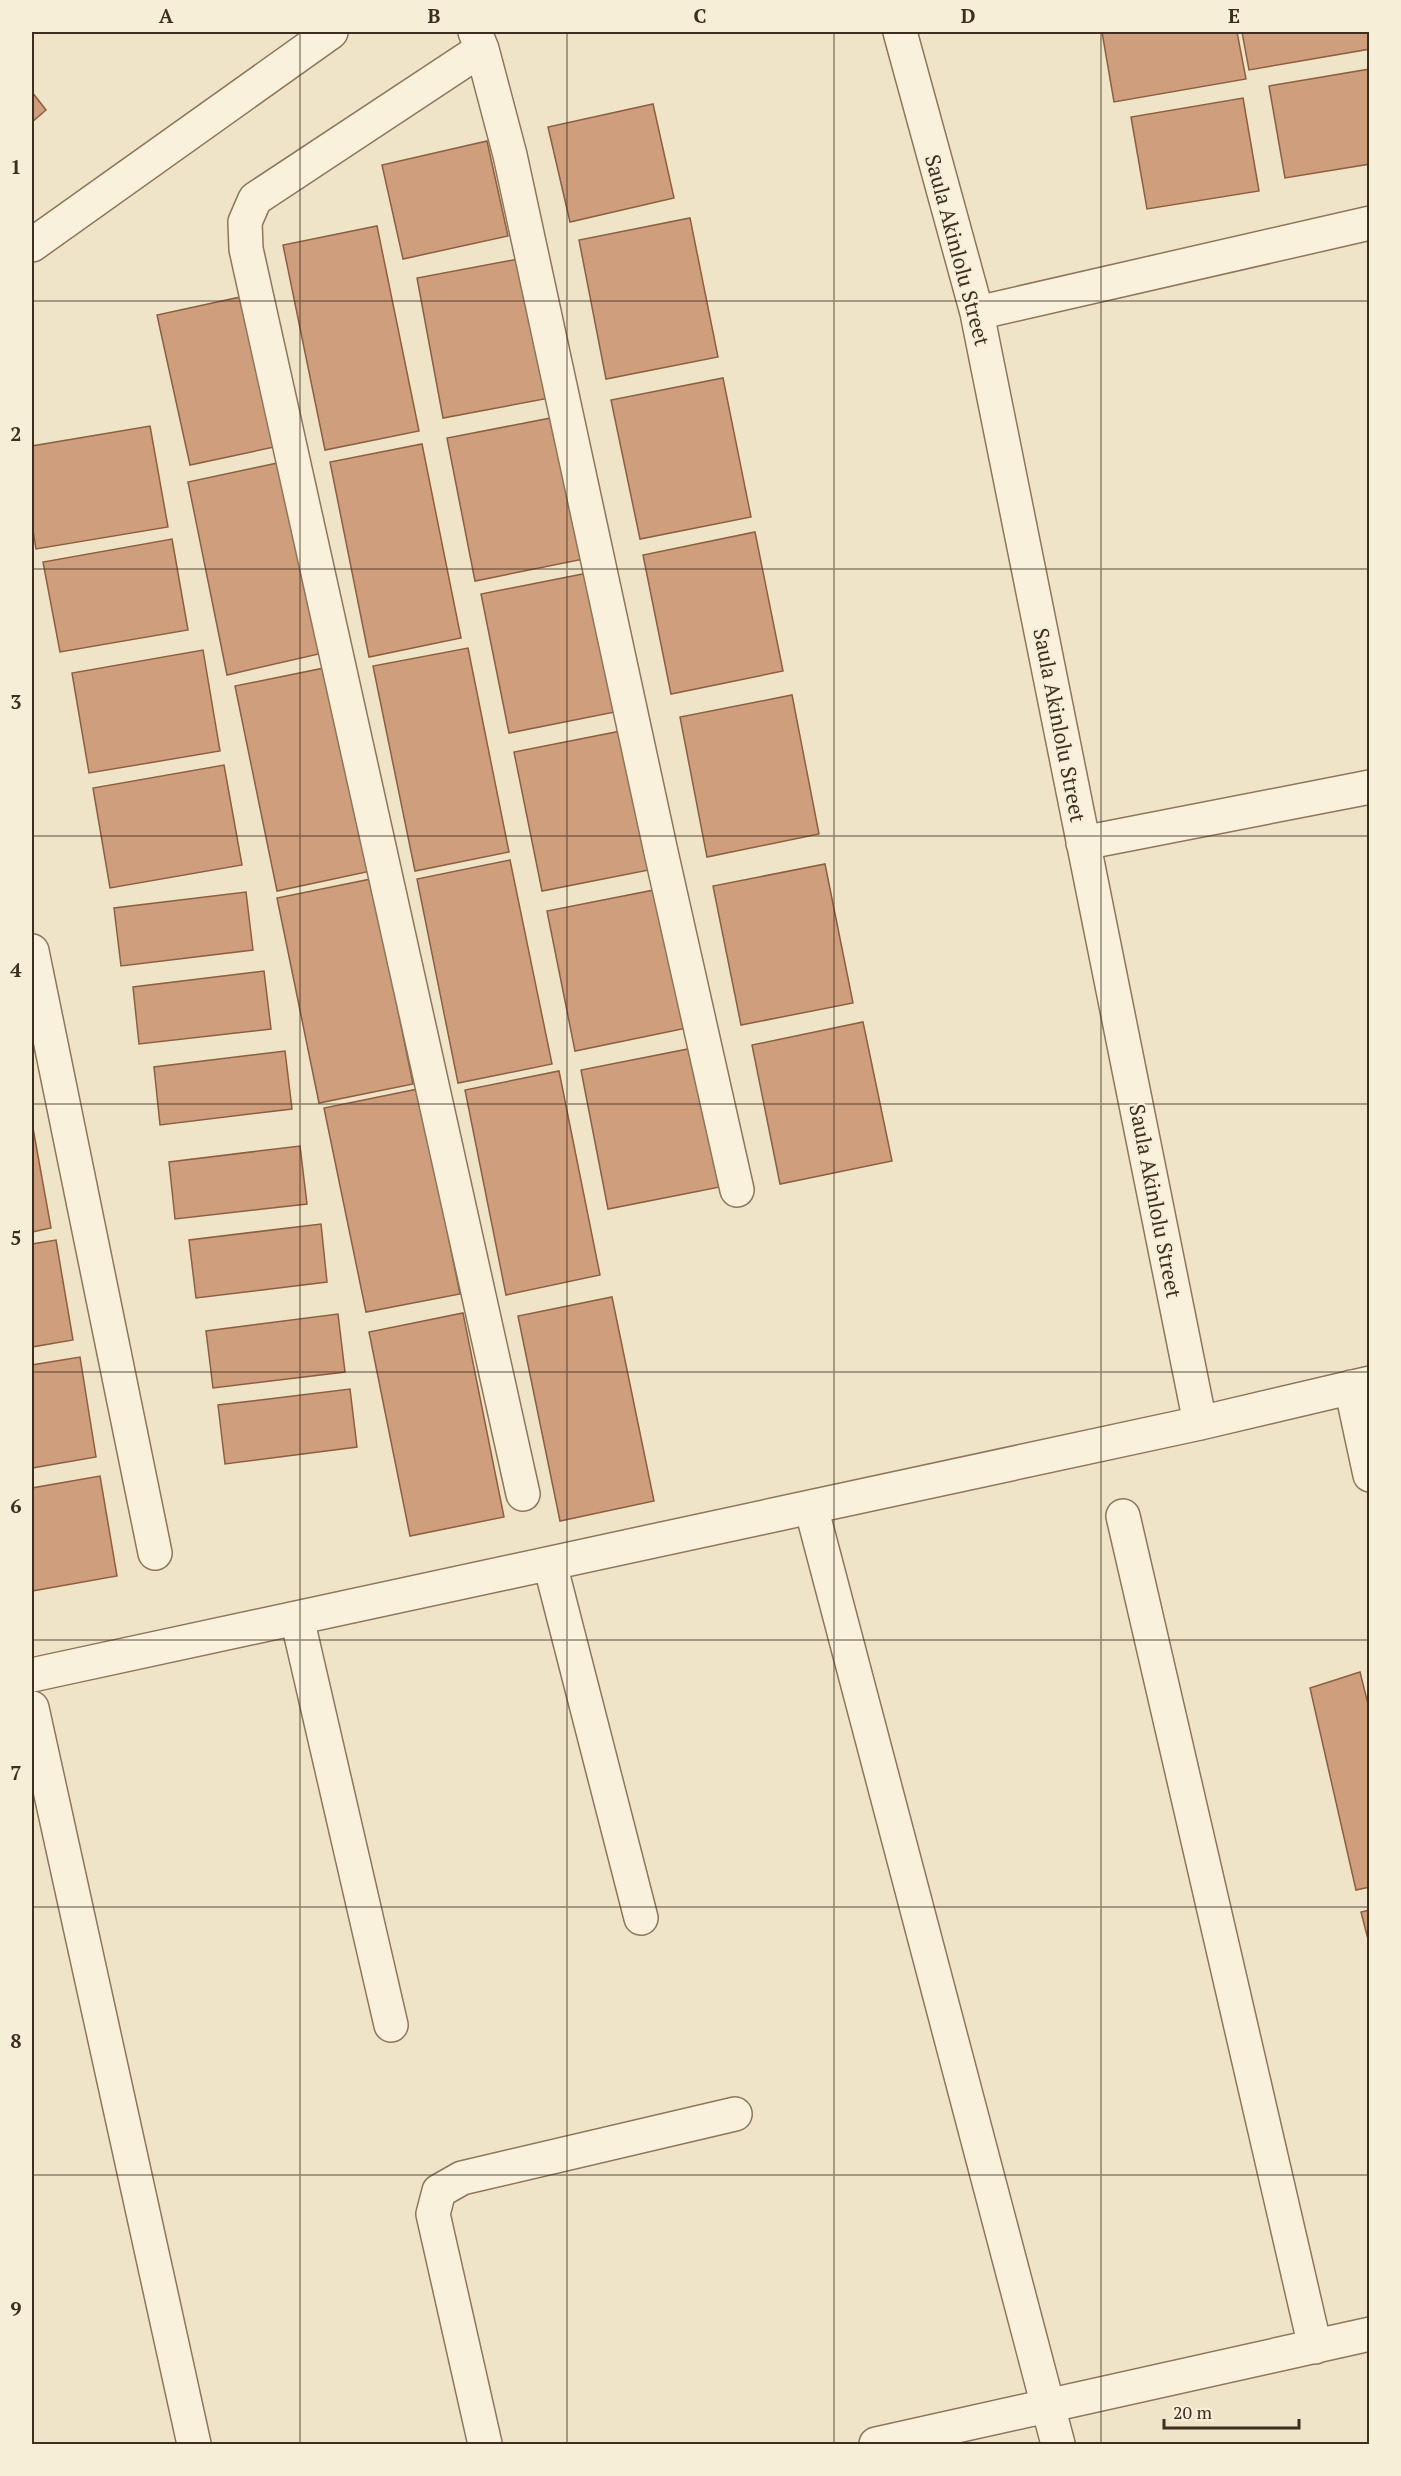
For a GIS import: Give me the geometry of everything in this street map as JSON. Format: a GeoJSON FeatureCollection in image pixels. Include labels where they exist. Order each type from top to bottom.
{"type":"FeatureCollection","features":[{"type":"Feature","properties":{"kind":"street"},"geometry":{"type":"LineString","coordinates":[[32,245],[332,32]]}},
{"type":"Feature","properties":{"kind":"street","name":"Saula Akinlolu Street"},"geometry":{"type":"LineString","coordinates":[[900,32],[977,313],[1200,1423]]}},
{"type":"Feature","properties":{"kind":"street"},"geometry":{"type":"LineString","coordinates":[[523,1494],[246,249],[245,222],[255,199],[479,40],[510,155],[661,852],[737,1190]]}},
{"type":"Feature","properties":{"kind":"street"},"geometry":{"type":"LineString","coordinates":[[977,313],[1370,224]]}},
{"type":"Feature","properties":{"kind":"street"},"geometry":{"type":"LineString","coordinates":[[1083,843],[1370,787]]}},
{"type":"Feature","properties":{"kind":"street"},"geometry":{"type":"LineString","coordinates":[[32,951],[155,1553]]}},
{"type":"Feature","properties":{"kind":"street"},"geometry":{"type":"LineString","coordinates":[[32,1674],[1200,1423],[1360,1385],[1370,1475]]}},
{"type":"Feature","properties":{"kind":"street"},"geometry":{"type":"LineString","coordinates":[[811,1507],[1058,2445]]}},
{"type":"Feature","properties":{"kind":"street"},"geometry":{"type":"LineString","coordinates":[[1123,1516],[1315,2347]]}},
{"type":"Feature","properties":{"kind":"street"},"geometry":{"type":"LineString","coordinates":[[550,1564],[641,1918]]}},
{"type":"Feature","properties":{"kind":"street"},"geometry":{"type":"LineString","coordinates":[[297,1618],[391,2025]]}},
{"type":"Feature","properties":{"kind":"street"},"geometry":{"type":"LineString","coordinates":[[32,1708],[194,2445]]}},
{"type":"Feature","properties":{"kind":"street"},"geometry":{"type":"LineString","coordinates":[[485,2445],[433,2214],[440,2191],[462,2178],[735,2114]]}},
{"type":"Feature","properties":{"kind":"street"},"geometry":{"type":"LineString","coordinates":[[876,2445],[1370,2334]]}},
{"type":"Feature","properties":{"kind":"building"},"geometry":{"type":"Polygon","coordinates":[[[1102,32],[1237,32],[1246,79],[1114,102],[1102,32]]]}},
{"type":"Feature","properties":{"kind":"building"},"geometry":{"type":"Polygon","coordinates":[[[1242,32],[1370,32],[1370,49],[1249,70],[1242,32]]]}},
{"type":"Feature","properties":{"kind":"building"},"geometry":{"type":"Polygon","coordinates":[[[1370,69],[1370,164],[1285,178],[1269,86],[1370,69]]]}},
{"type":"Feature","properties":{"kind":"building"},"geometry":{"type":"Polygon","coordinates":[[[32,92],[46,110],[32,122],[32,92]]]}},
{"type":"Feature","properties":{"kind":"building"},"geometry":{"type":"Polygon","coordinates":[[[1243,98],[1259,191],[1147,209],[1131,117],[1243,98]]]}},
{"type":"Feature","properties":{"kind":"building"},"geometry":{"type":"Polygon","coordinates":[[[653,104],[674,198],[570,222],[548,127],[653,104]]]}},
{"type":"Feature","properties":{"kind":"building"},"geometry":{"type":"Polygon","coordinates":[[[487,141],[508,236],[403,259],[382,165],[487,141]]]}},
{"type":"Feature","properties":{"kind":"building"},"geometry":{"type":"Polygon","coordinates":[[[690,218],[718,357],[606,379],[579,240],[690,218]]]}},
{"type":"Feature","properties":{"kind":"building"},"geometry":{"type":"Polygon","coordinates":[[[377,226],[419,431],[325,450],[283,245],[377,226]]]}},
{"type":"Feature","properties":{"kind":"building"},"geometry":{"type":"Polygon","coordinates":[[[529,257],[555,397],[443,418],[417,278],[529,257]]]}},
{"type":"Feature","properties":{"kind":"building"},"geometry":{"type":"Polygon","coordinates":[[[245,296],[279,446],[190,465],[157,315],[245,296]]]}},
{"type":"Feature","properties":{"kind":"building"},"geometry":{"type":"Polygon","coordinates":[[[723,378],[751,517],[640,539],[611,400],[723,378]]]}},
{"type":"Feature","properties":{"kind":"building"},"geometry":{"type":"Polygon","coordinates":[[[556,417],[584,559],[475,581],[447,438],[556,417]]]}},
{"type":"Feature","properties":{"kind":"building"},"geometry":{"type":"Polygon","coordinates":[[[150,426],[168,527],[36,549],[32,524],[32,446],[150,426]]]}},
{"type":"Feature","properties":{"kind":"building"},"geometry":{"type":"Polygon","coordinates":[[[422,444],[461,638],[369,657],[330,462],[422,444]]]}},
{"type":"Feature","properties":{"kind":"building"},"geometry":{"type":"Polygon","coordinates":[[[282,462],[323,653],[227,675],[188,482],[282,462]]]}},
{"type":"Feature","properties":{"kind":"building"},"geometry":{"type":"Polygon","coordinates":[[[755,532],[783,671],[671,694],[643,555],[755,532]]]}},
{"type":"Feature","properties":{"kind":"building"},"geometry":{"type":"Polygon","coordinates":[[[172,539],[188,630],[60,652],[43,562],[172,539]]]}},
{"type":"Feature","properties":{"kind":"building"},"geometry":{"type":"Polygon","coordinates":[[[593,572],[620,711],[509,733],[481,594],[593,572]]]}},
{"type":"Feature","properties":{"kind":"building"},"geometry":{"type":"Polygon","coordinates":[[[468,648],[509,852],[415,871],[373,666],[468,648]]]}},
{"type":"Feature","properties":{"kind":"building"},"geometry":{"type":"Polygon","coordinates":[[[203,650],[220,751],[89,773],[72,673],[203,650]]]}},
{"type":"Feature","properties":{"kind":"building"},"geometry":{"type":"Polygon","coordinates":[[[329,667],[371,871],[277,891],[235,686],[329,667]]]}},
{"type":"Feature","properties":{"kind":"building"},"geometry":{"type":"Polygon","coordinates":[[[792,695],[819,834],[707,857],[680,717],[792,695]]]}},
{"type":"Feature","properties":{"kind":"building"},"geometry":{"type":"Polygon","coordinates":[[[626,730],[654,869],[542,891],[514,752],[626,730]]]}},
{"type":"Feature","properties":{"kind":"building"},"geometry":{"type":"Polygon","coordinates":[[[224,765],[242,865],[110,888],[93,788],[224,765]]]}},
{"type":"Feature","properties":{"kind":"building"},"geometry":{"type":"Polygon","coordinates":[[[510,860],[552,1064],[458,1083],[417,879],[510,860]]]}},
{"type":"Feature","properties":{"kind":"building"},"geometry":{"type":"Polygon","coordinates":[[[825,864],[853,1003],[741,1025],[713,886],[825,864]]]}},
{"type":"Feature","properties":{"kind":"building"},"geometry":{"type":"Polygon","coordinates":[[[371,879],[413,1084],[319,1103],[277,898],[371,879]]]}},
{"type":"Feature","properties":{"kind":"building"},"geometry":{"type":"Polygon","coordinates":[[[659,889],[687,1028],[575,1051],[547,911],[659,889]]]}},
{"type":"Feature","properties":{"kind":"building"},"geometry":{"type":"Polygon","coordinates":[[[246,892],[253,950],[121,966],[114,908],[246,892]]]}},
{"type":"Feature","properties":{"kind":"building"},"geometry":{"type":"Polygon","coordinates":[[[264,971],[271,1029],[139,1044],[133,987],[264,971]]]}},
{"type":"Feature","properties":{"kind":"building"},"geometry":{"type":"Polygon","coordinates":[[[863,1022],[892,1161],[780,1184],[752,1045],[863,1022]]]}},
{"type":"Feature","properties":{"kind":"building"},"geometry":{"type":"Polygon","coordinates":[[[693,1048],[720,1187],[608,1209],[581,1070],[693,1048]]]}},
{"type":"Feature","properties":{"kind":"building"},"geometry":{"type":"Polygon","coordinates":[[[285,1051],[292,1109],[160,1125],[154,1067],[285,1051]]]}},
{"type":"Feature","properties":{"kind":"building"},"geometry":{"type":"Polygon","coordinates":[[[559,1071],[600,1275],[506,1295],[465,1090],[559,1071]]]}},
{"type":"Feature","properties":{"kind":"building"},"geometry":{"type":"Polygon","coordinates":[[[418,1089],[460,1294],[366,1312],[324,1108],[418,1089]]]}},
{"type":"Feature","properties":{"kind":"building"},"geometry":{"type":"Polygon","coordinates":[[[32,1128],[51,1228],[32,1232],[32,1128]]]}},
{"type":"Feature","properties":{"kind":"building"},"geometry":{"type":"Polygon","coordinates":[[[300,1146],[307,1204],[175,1219],[169,1162],[300,1146]]]}},
{"type":"Feature","properties":{"kind":"building"},"geometry":{"type":"Polygon","coordinates":[[[321,1224],[327,1282],[196,1298],[189,1240],[321,1224]]]}},
{"type":"Feature","properties":{"kind":"building"},"geometry":{"type":"Polygon","coordinates":[[[56,1240],[73,1340],[32,1347],[32,1244],[56,1240]]]}},
{"type":"Feature","properties":{"kind":"building"},"geometry":{"type":"Polygon","coordinates":[[[612,1297],[654,1501],[560,1521],[518,1316],[612,1297]]]}},
{"type":"Feature","properties":{"kind":"building"},"geometry":{"type":"Polygon","coordinates":[[[463,1313],[504,1517],[410,1536],[369,1332],[463,1313]]]}},
{"type":"Feature","properties":{"kind":"building"},"geometry":{"type":"Polygon","coordinates":[[[338,1314],[345,1372],[213,1388],[206,1331],[338,1314]]]}},
{"type":"Feature","properties":{"kind":"building"},"geometry":{"type":"Polygon","coordinates":[[[80,1357],[96,1457],[32,1468],[32,1365],[80,1357]]]}},
{"type":"Feature","properties":{"kind":"building"},"geometry":{"type":"Polygon","coordinates":[[[350,1389],[357,1447],[225,1464],[218,1405],[350,1389]]]}},
{"type":"Feature","properties":{"kind":"building"},"geometry":{"type":"Polygon","coordinates":[[[100,1476],[117,1576],[32,1591],[32,1488],[100,1476]]]}},
{"type":"Feature","properties":{"kind":"building"},"geometry":{"type":"Polygon","coordinates":[[[1360,1672],[1370,1712],[1370,1887],[1356,1890],[1310,1688],[1360,1672]]]}},
{"type":"Feature","properties":{"kind":"building"},"geometry":{"type":"Polygon","coordinates":[[[1370,1910],[1370,1947],[1361,1912],[1370,1910]]]}}]}
